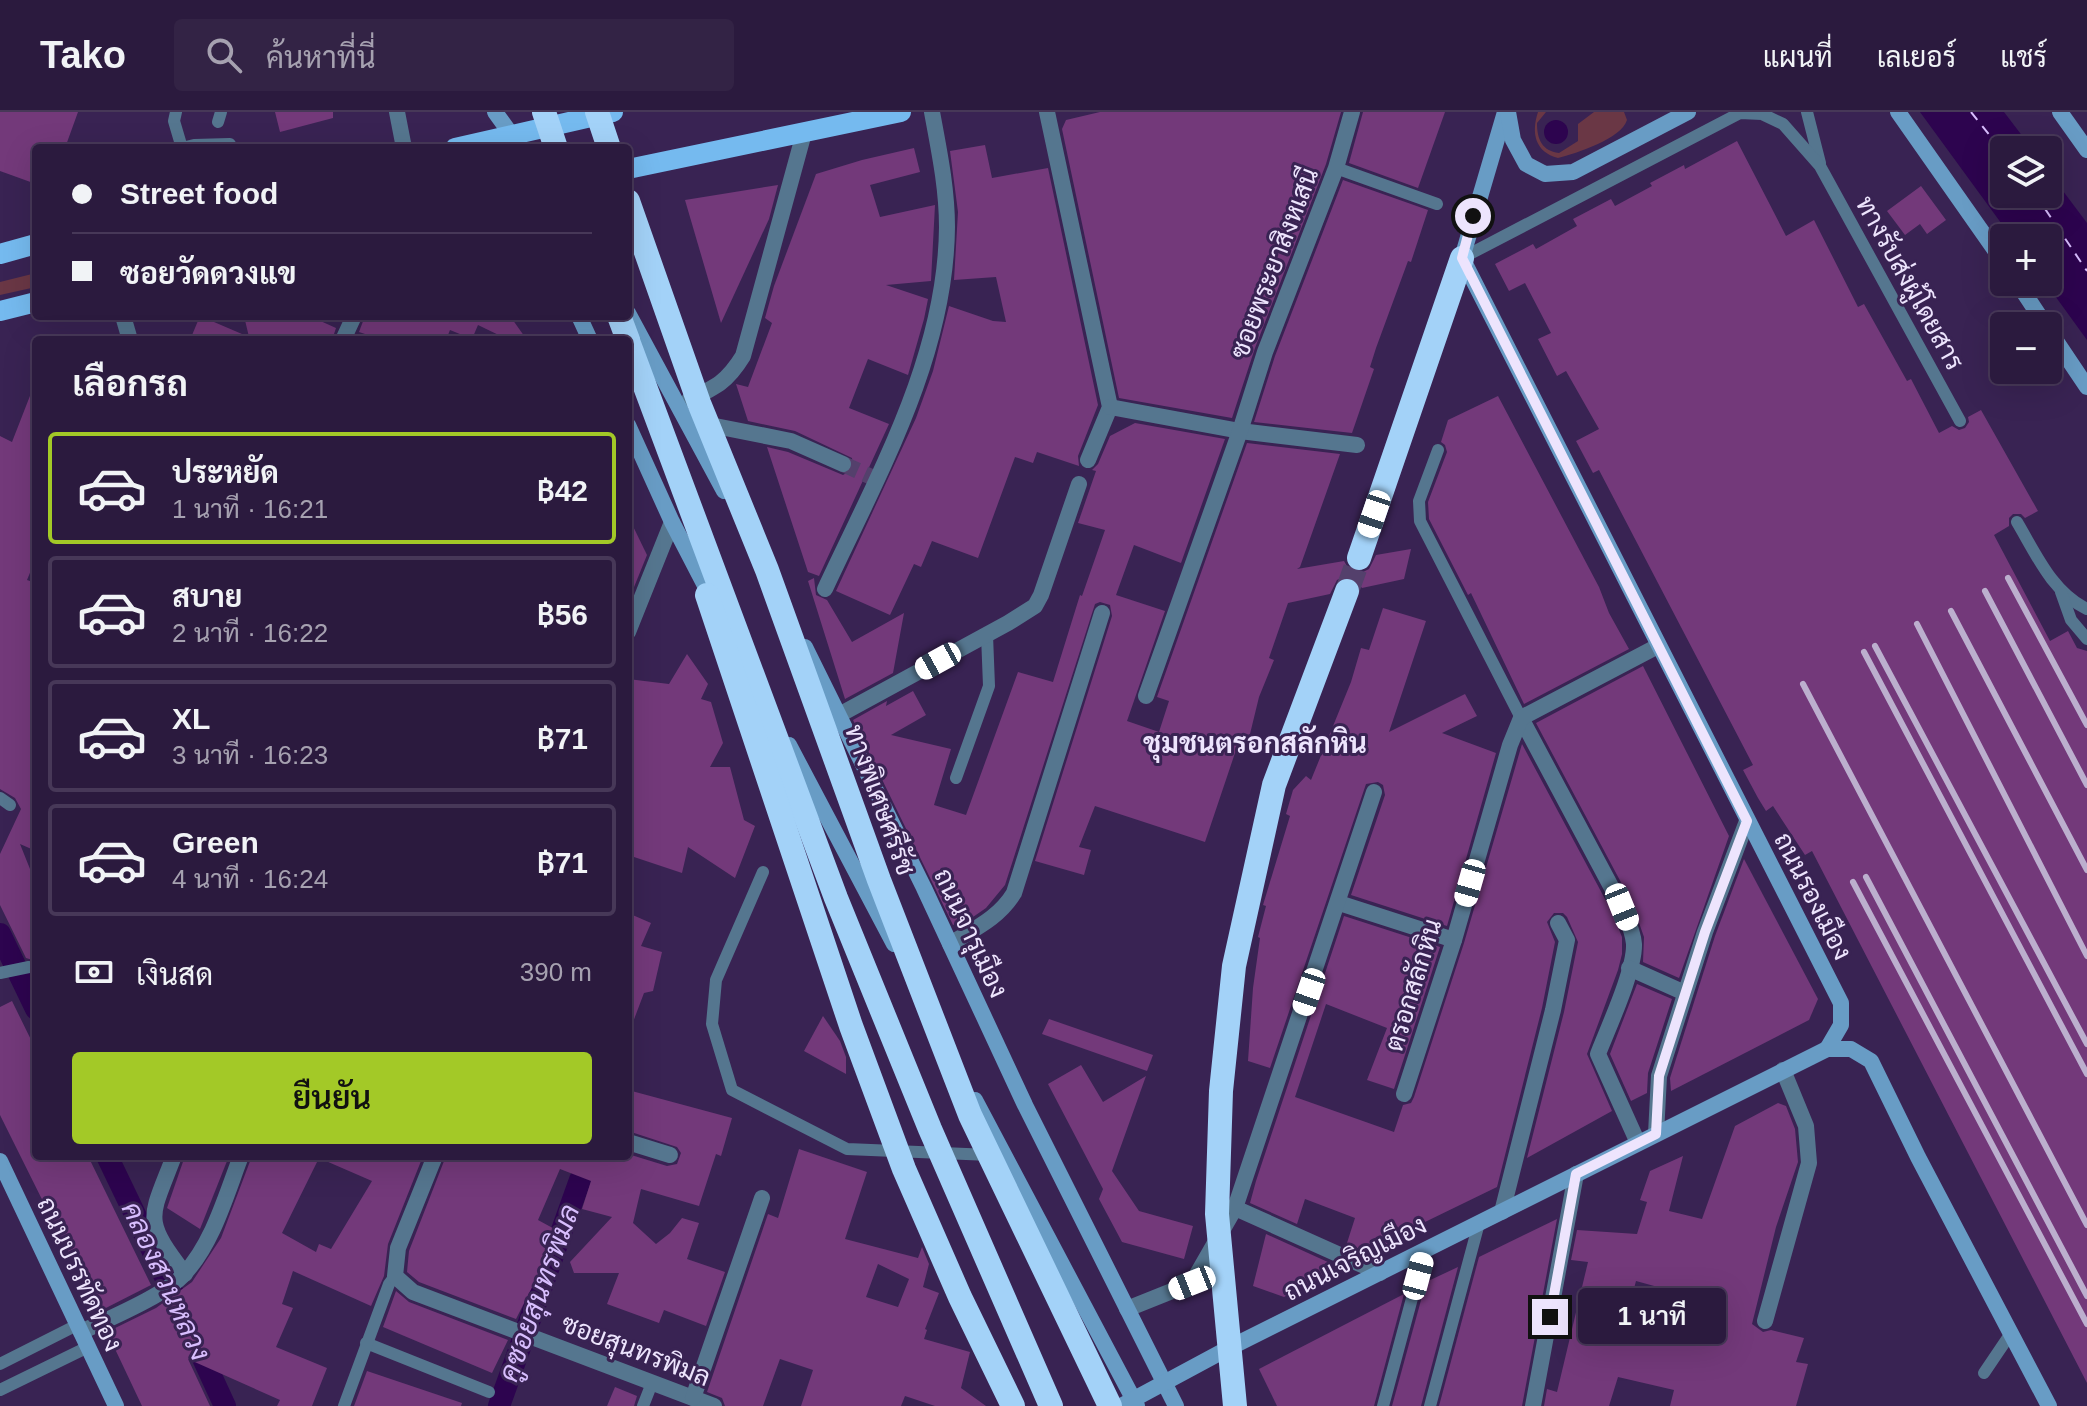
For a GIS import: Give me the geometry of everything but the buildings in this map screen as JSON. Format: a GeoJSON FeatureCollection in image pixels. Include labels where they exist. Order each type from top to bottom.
{"type":"FeatureCollection","features":[{"type":"Feature","properties":{"kind":"highway"},"geometry":{"type":"LineString","coordinates":[[544,112],[555,144]]}},
{"type":"Feature","properties":{"kind":"highway"},"geometry":{"type":"LineString","coordinates":[[587,114],[606,144]]}},
{"type":"Feature","properties":{"kind":"highway","name":"ทางพิเศษศรีรัช"},"geometry":{"type":"LineString","coordinates":[[632,212],[699,403],[767,570],[879,880],[970,1115],[1125,1404]]}},
{"type":"Feature","properties":{"kind":"highway"},"geometry":{"type":"LineString","coordinates":[[1359,558],[1462,258]]}},
{"type":"Feature","properties":{"kind":"highway"},"geometry":{"type":"LineString","coordinates":[[632,352],[836,898],[930,1129],[1051,1406]]}},
{"type":"Feature","properties":{"kind":"highway"},"geometry":{"type":"LineString","coordinates":[[701,578],[851,1026],[904,1169],[960,1297],[1013,1406]]}},
{"type":"Feature","properties":{"kind":"highway"},"geometry":{"type":"LineString","coordinates":[[1235,1406],[1217,1214],[1221,1091],[1234,966],[1274,785],[1347,591]]}},
{"type":"Feature","properties":{"kind":"main road"},"geometry":{"type":"LineString","coordinates":[[509,142],[587,114],[613,112]]}},
{"type":"Feature","properties":{"kind":"main road"},"geometry":{"type":"LineString","coordinates":[[632,168],[901,112]]}},
{"type":"Feature","properties":{"kind":"main road"},"geometry":{"type":"LineString","coordinates":[[0,254],[32,245]]}},
{"type":"Feature","properties":{"kind":"main road"},"geometry":{"type":"LineString","coordinates":[[0,311],[32,303]]}},
{"type":"Feature","properties":{"kind":"street"},"geometry":{"type":"LineString","coordinates":[[397,112],[403,144]]}},
{"type":"Feature","properties":{"kind":"street"},"geometry":{"type":"LineString","coordinates":[[494,112],[509,142]]}},
{"type":"Feature","properties":{"kind":"street"},"geometry":{"type":"LineString","coordinates":[[825,589],[898,431],[935,322],[943,284],[947,224],[944,177],[932,112]]}},
{"type":"Feature","properties":{"kind":"street"},"geometry":{"type":"LineString","coordinates":[[1047,112],[1110,407],[1088,460]]}},
{"type":"Feature","properties":{"kind":"street","name":"ซอยพระยาสิงหเสนี"},"geometry":{"type":"LineString","coordinates":[[1146,696],[1265,352],[1336,168],[1352,112]]}},
{"type":"Feature","properties":{"kind":"street"},"geometry":{"type":"LineString","coordinates":[[1507,112],[1513,140],[1526,164],[1545,174],[1573,172],[1688,112]]}},
{"type":"Feature","properties":{"kind":"street"},"geometry":{"type":"LineString","coordinates":[[1462,258],[1507,112]]}},
{"type":"Feature","properties":{"kind":"street"},"geometry":{"type":"LineString","coordinates":[[1898,112],[1990,243]]}},
{"type":"Feature","properties":{"kind":"street"},"geometry":{"type":"LineString","coordinates":[[2060,112],[2087,150]]}},
{"type":"Feature","properties":{"kind":"street"},"geometry":{"type":"LineString","coordinates":[[678,405],[719,386],[743,356],[804,133]]}},
{"type":"Feature","properties":{"kind":"street","name":"ถนนรองเมือง"},"geometry":{"type":"LineString","coordinates":[[1462,258],[1841,1003],[1841,1025],[1827,1049]]}},
{"type":"Feature","properties":{"kind":"street","name":"ถนนจารุเมือง"},"geometry":{"type":"LineString","coordinates":[[632,320],[839,715],[1025,1105],[1176,1406]]}},
{"type":"Feature","properties":{"kind":"street"},"geometry":{"type":"LineString","coordinates":[[2062,350],[2087,387]]}},
{"type":"Feature","properties":{"kind":"street"},"geometry":{"type":"LineString","coordinates":[[1110,407],[1240,431],[1357,445]]}},
{"type":"Feature","properties":{"kind":"street"},"geometry":{"type":"LineString","coordinates":[[687,421],[791,441],[843,464]]}},
{"type":"Feature","properties":{"kind":"street"},"geometry":{"type":"LineString","coordinates":[[632,434],[672,522],[1005,1156],[1125,1404]]}},
{"type":"Feature","properties":{"kind":"street"},"geometry":{"type":"LineString","coordinates":[[839,715],[1035,606],[1079,484]]}},
{"type":"Feature","properties":{"kind":"street"},"geometry":{"type":"LineString","coordinates":[[632,622],[672,522]]}},
{"type":"Feature","properties":{"kind":"street"},"geometry":{"type":"LineString","coordinates":[[950,944],[994,917],[1014,893],[1102,613]]}},
{"type":"Feature","properties":{"kind":"street"},"geometry":{"type":"LineString","coordinates":[[1638,1143],[1598,1054],[1629,968],[1634,948],[1633,933],[1521,718],[1658,646]]}},
{"type":"Feature","properties":{"kind":"street","name":"ตรอกสลักหิน"},"geometry":{"type":"LineString","coordinates":[[1404,1094],[1454,940],[1510,745],[1521,718]]}},
{"type":"Feature","properties":{"kind":"street"},"geometry":{"type":"LineString","coordinates":[[1127,1309],[1192,1283],[1235,1208],[1374,792]]}},
{"type":"Feature","properties":{"kind":"street"},"geometry":{"type":"LineString","coordinates":[[1656,1134],[1659,1076],[1705,932],[1747,821]]}},
{"type":"Feature","properties":{"kind":"street"},"geometry":{"type":"LineString","coordinates":[[1339,903],[1454,940]]}},
{"type":"Feature","properties":{"kind":"street"},"geometry":{"type":"LineString","coordinates":[[1502,1212],[1553,1010],[1567,940],[1558,923]]}},
{"type":"Feature","properties":{"kind":"street"},"geometry":{"type":"LineString","coordinates":[[1629,968],[1685,993]]}},
{"type":"Feature","properties":{"kind":"street"},"geometry":{"type":"LineString","coordinates":[[1827,1049],[1851,1049],[1871,1061],[2049,1406]]}},
{"type":"Feature","properties":{"kind":"street","name":"ถนนเจริญเมือง"},"geometry":{"type":"LineString","coordinates":[[1125,1404],[1165,1381],[1827,1049]]}},
{"type":"Feature","properties":{"kind":"street"},"geometry":{"type":"LineString","coordinates":[[1765,1321],[1809,1163],[1806,1126],[1783,1070]]}},
{"type":"Feature","properties":{"kind":"street"},"geometry":{"type":"LineString","coordinates":[[632,1143],[670,1155]]}},
{"type":"Feature","properties":{"kind":"street"},"geometry":{"type":"LineString","coordinates":[[173,1160],[153,1218],[155,1230],[179,1278]]}},
{"type":"Feature","properties":{"kind":"street"},"geometry":{"type":"LineString","coordinates":[[82,1335],[179,1278],[213,1227],[239,1160]]}},
{"type":"Feature","properties":{"kind":"street"},"geometry":{"type":"LineString","coordinates":[[395,1276],[398,1248],[433,1160]]}},
{"type":"Feature","properties":{"kind":"street","name":"ถนนบรรทัดทอง"},"geometry":{"type":"LineString","coordinates":[[0,1161],[116,1406]]}},
{"type":"Feature","properties":{"kind":"street"},"geometry":{"type":"LineString","coordinates":[[1533,1406],[1576,1174]]}},
{"type":"Feature","properties":{"kind":"street"},"geometry":{"type":"LineString","coordinates":[[693,1398],[762,1198]]}},
{"type":"Feature","properties":{"kind":"street"},"geometry":{"type":"LineString","coordinates":[[1235,1208],[1380,1273]]}},
{"type":"Feature","properties":{"kind":"street","name":"ซอยสุนทรพิมล"},"geometry":{"type":"LineString","coordinates":[[395,1276],[413,1292],[714,1406]]}},
{"type":"Feature","properties":{"kind":"lane"},"geometry":{"type":"LineString","coordinates":[[176,112],[174,121],[181,144]]}},
{"type":"Feature","properties":{"kind":"lane","name":"ทางรับส่งผู้โดยสาร"},"geometry":{"type":"LineString","coordinates":[[1807,112],[1820,166]]}},
{"type":"Feature","properties":{"kind":"lane","name":"ทางรับส่งผู้โดยสาร"},"geometry":{"type":"LineString","coordinates":[[1462,258],[1740,113],[1762,114],[1783,124],[1820,166],[1960,421]]}},
{"type":"Feature","properties":{"kind":"lane"},"geometry":{"type":"LineString","coordinates":[[1336,168],[1437,204]]}},
{"type":"Feature","properties":{"kind":"lane"},"geometry":{"type":"LineString","coordinates":[[1438,450],[1419,501],[1420,521],[1521,718]]}},
{"type":"Feature","properties":{"kind":"lane"},"geometry":{"type":"LineString","coordinates":[[2017,522],[2051,579],[2076,603],[2087,609]]}},
{"type":"Feature","properties":{"kind":"lane"},"geometry":{"type":"LineString","coordinates":[[2060,589],[2071,620],[2087,639]]}},
{"type":"Feature","properties":{"kind":"lane"},"geometry":{"type":"LineString","coordinates":[[956,778],[989,686],[987,635]]}},
{"type":"Feature","properties":{"kind":"lane"},"geometry":{"type":"LineString","coordinates":[[763,872],[716,980],[712,1024],[732,1090],[847,1149],[1005,1156]]}},
{"type":"Feature","properties":{"kind":"lane"},"geometry":{"type":"LineString","coordinates":[[0,973],[29,967]]}},
{"type":"Feature","properties":{"kind":"lane"},"geometry":{"type":"LineString","coordinates":[[1430,1406],[1479,1223]]}},
{"type":"Feature","properties":{"kind":"lane"},"geometry":{"type":"LineString","coordinates":[[1383,1406],[1425,1250]]}},
{"type":"Feature","properties":{"kind":"lane"},"geometry":{"type":"LineString","coordinates":[[344,1406],[389,1284],[395,1276]]}},
{"type":"Feature","properties":{"kind":"lane"},"geometry":{"type":"LineString","coordinates":[[1984,1373],[2011,1333]]}},
{"type":"Feature","properties":{"kind":"lane"},"geometry":{"type":"LineString","coordinates":[[0,1364],[82,1335]]}},
{"type":"Feature","properties":{"kind":"lane"},"geometry":{"type":"LineString","coordinates":[[0,1390],[82,1335]]}},
{"type":"Feature","properties":{"kind":"lane"},"geometry":{"type":"LineString","coordinates":[[366,1343],[489,1392]]}},
{"type":"Feature","properties":{"kind":"lane"},"geometry":{"type":"LineString","coordinates":[[643,1406],[652,1383]]}},
{"type":"Feature","properties":{"kind":"shaded area"},"geometry":{"type":"Polygon","coordinates":[[[1538,112],[1546,112],[1537,123],[1542,143],[1548,150],[1559,153],[1578,141],[1578,124],[1594,112],[1624,112],[1627,120],[1608,139],[1558,158],[1544,151],[1537,141],[1535,127],[1538,112]]]}},
{"type":"Feature","properties":{"kind":"shaded area"},"geometry":{"type":"Polygon","coordinates":[[[1920,112],[2004,112],[2022,136],[1990,136],[1990,208],[1920,112]]]}},
{"type":"Feature","properties":{"kind":"shaded area"},"geometry":{"type":"Polygon","coordinates":[[[1556,120],[1564,124],[1568,132],[1564,140],[1556,144],[1548,140],[1544,132],[1548,124],[1556,120]]]}},
{"type":"Feature","properties":{"kind":"shaded area"},"geometry":{"type":"Polygon","coordinates":[[[2062,190],[2087,223],[2087,340],[2055,296],[2062,296],[2062,224],[2002,224],[1990,208],[2062,208],[2062,190]]]}},
{"type":"Feature","properties":{"kind":"shaded area"},"geometry":{"type":"Polygon","coordinates":[[[32,274],[32,288],[0,295],[0,282],[32,274]]]}},
{"type":"Feature","properties":{"kind":"waterway","name":"คลองสวนหลวง"},"geometry":{"type":"LineString","coordinates":[[0,934],[32,1001]]}},
{"type":"Feature","properties":{"kind":"waterway","name":"คลองสวนหลวง"},"geometry":{"type":"LineString","coordinates":[[109,1160],[179,1306]]}},
{"type":"Feature","properties":{"kind":"waterway","name":"คูซอยสุนทรพิมล"},"geometry":{"type":"LineString","coordinates":[[499,1406],[580,1180]]}},
{"type":"Feature","properties":{"kind":"waterway","name":"คลองสวนหลวง"},"geometry":{"type":"LineString","coordinates":[[195,1341],[225,1406]]}},
{"type":"Feature","properties":{"kind":"ferry route"},"geometry":{"type":"LineString","coordinates":[[1971,112],[1990,136]]}},
{"type":"Feature","properties":{"kind":"ferry route"},"geometry":{"type":"LineString","coordinates":[[2044,208],[2087,271]]}},
{"type":"Feature","properties":{"kind":"tunnel"},"geometry":{"type":"LineString","coordinates":[[843,464],[876,479]]}},
{"type":"Feature","properties":{"kind":"tunnel"},"geometry":{"type":"LineString","coordinates":[[1347,591],[1359,558]]}},
{"type":"Feature","properties":{"kind":"railway"},"geometry":{"type":"LineString","coordinates":[[2008,578],[2087,725]]}},
{"type":"Feature","properties":{"kind":"railway"},"geometry":{"type":"LineString","coordinates":[[1985,591],[2087,785]]}},
{"type":"Feature","properties":{"kind":"railway"},"geometry":{"type":"LineString","coordinates":[[1951,611],[2087,870]]}},
{"type":"Feature","properties":{"kind":"railway"},"geometry":{"type":"LineString","coordinates":[[1917,624],[2087,956]]}},
{"type":"Feature","properties":{"kind":"railway"},"geometry":{"type":"LineString","coordinates":[[1875,646],[2087,1044]]}},
{"type":"Feature","properties":{"kind":"railway"},"geometry":{"type":"LineString","coordinates":[[1864,652],[2087,1074]]}},
{"type":"Feature","properties":{"kind":"railway"},"geometry":{"type":"LineString","coordinates":[[1803,684],[2087,1225]]}},
{"type":"Feature","properties":{"kind":"railway"},"geometry":{"type":"LineString","coordinates":[[1866,877],[2087,1296]]}},
{"type":"Feature","properties":{"kind":"railway"},"geometry":{"type":"LineString","coordinates":[[1853,882],[2087,1324]]}},
{"type":"Feature","properties":{"kind":"district","name":"ชุมชนตรอกสลักหิน"},"geometry":{"type":"Point","coordinates":[1255,743]}},
{"type":"Feature","properties":{"kind":"route"},"geometry":{"type":"LineString","coordinates":[[1473,216],[1462,258],[1747,821],[1705,932],[1659,1076],[1656,1134],[1576,1174],[1550,1317]]}}]}
